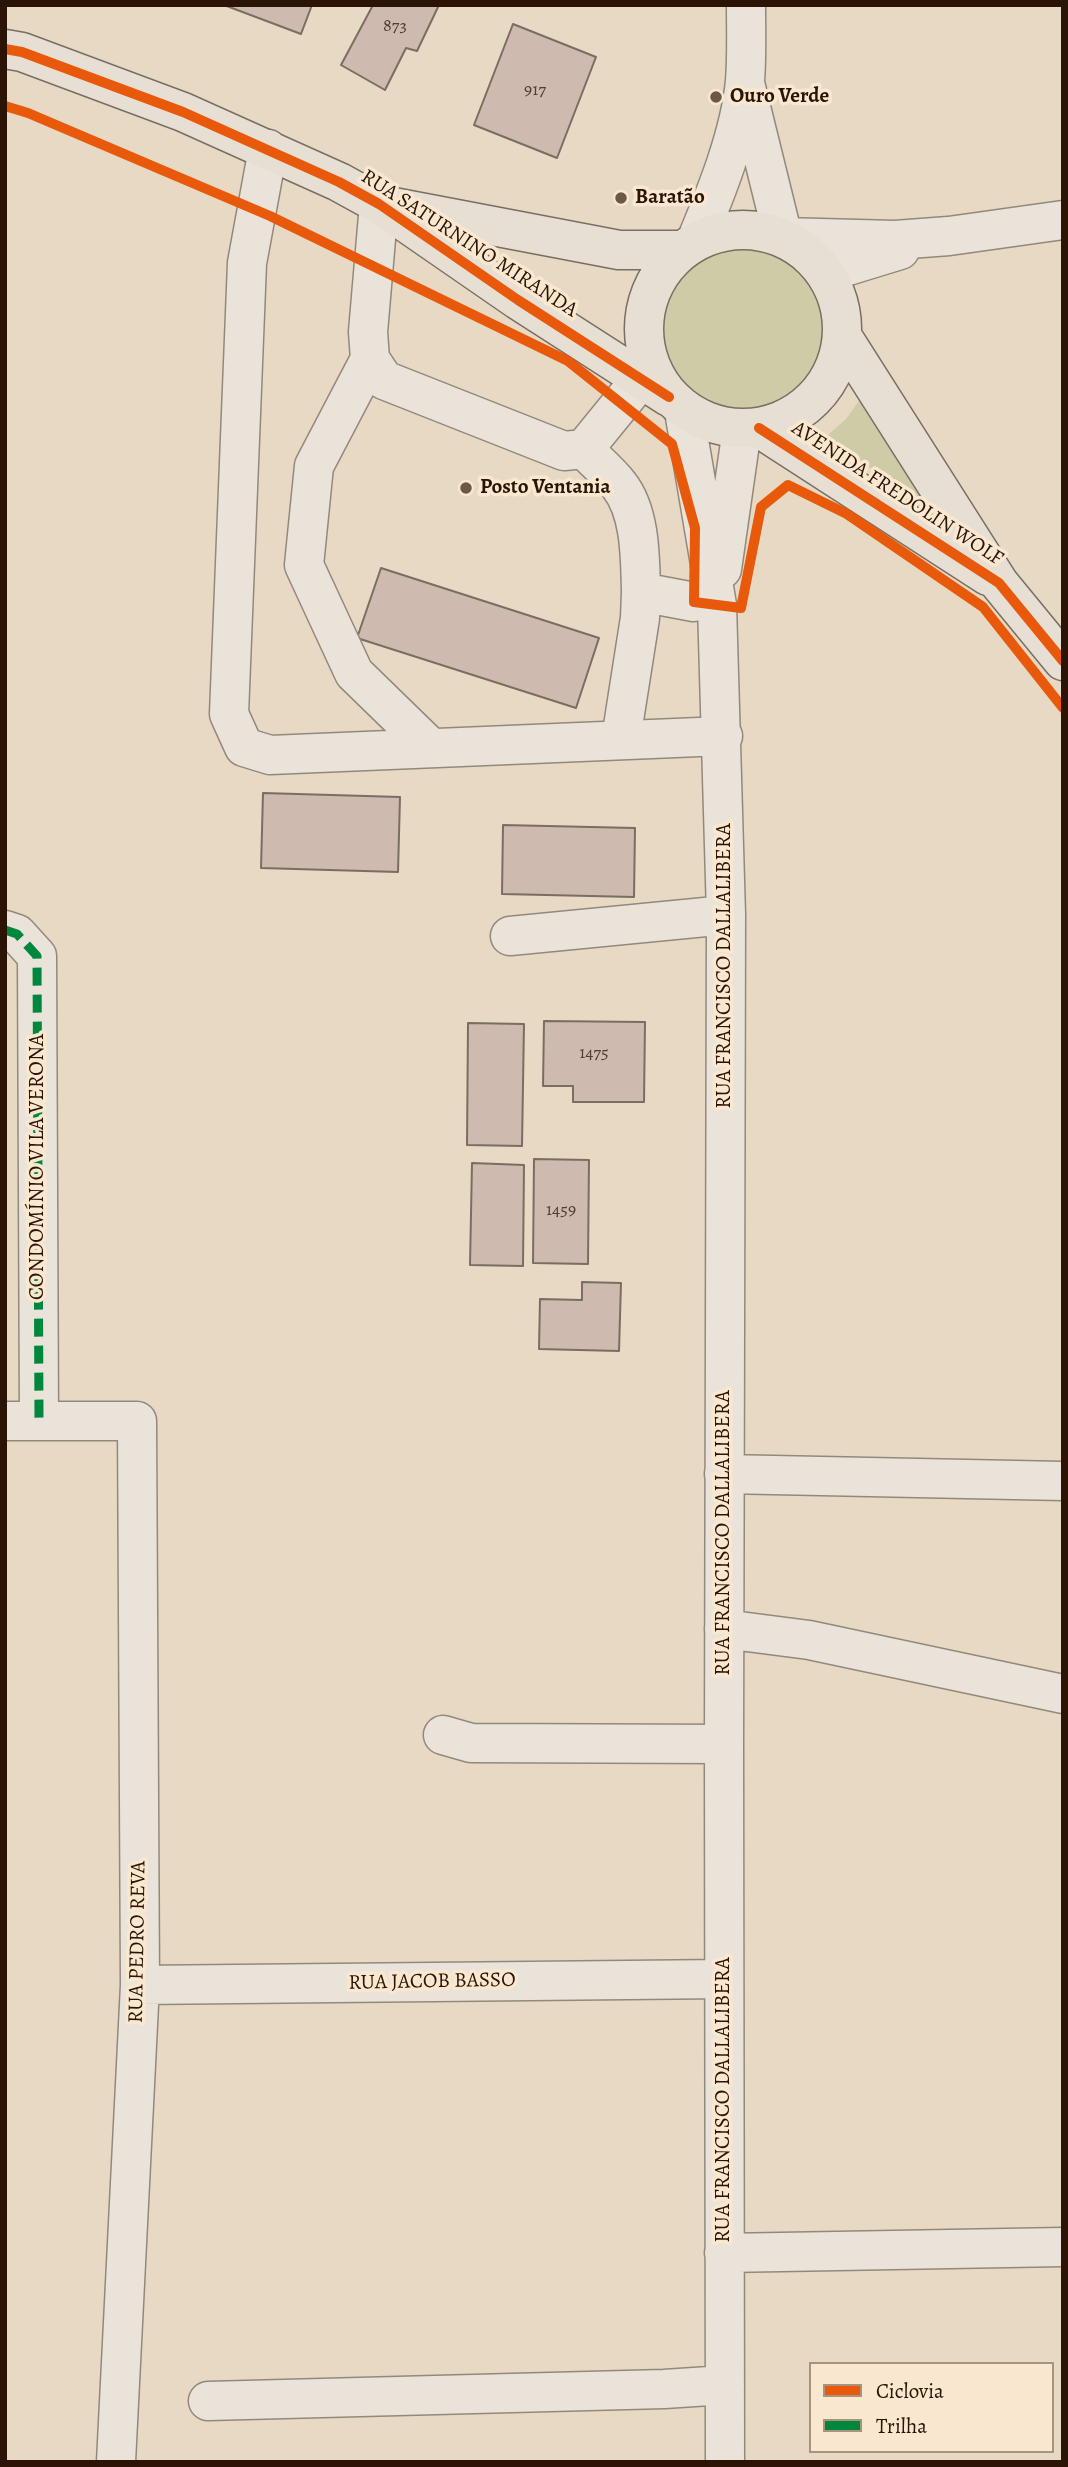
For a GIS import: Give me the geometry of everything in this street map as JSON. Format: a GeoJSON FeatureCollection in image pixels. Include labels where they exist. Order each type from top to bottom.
{"type":"FeatureCollection","features":[{"type":"Feature","properties":{"kind":"main road","name":"RUA SATURNINO MIRANDA"},"geometry":{"type":"LineString","coordinates":[[5,49],[22,52],[183,112],[339,182],[379,204],[518,300],[664,395]]}},
{"type":"Feature","properties":{"kind":"main road","name":"RUA SATURNINO MIRANDA"},"geometry":{"type":"LineString","coordinates":[[379,204],[619,250],[688,246]]}},
{"type":"Feature","properties":{"kind":"main road"},"geometry":{"type":"LineString","coordinates":[[724,230],[754,230],[783,237],[807,252],[825,273],[839,303],[842,336],[835,369],[817,397],[791,417],[750,429],[721,427],[702,421],[664,395],[651,369],[643,338],[646,305],[659,275],[688,246],[724,230]]}},
{"type":"Feature","properties":{"kind":"main road","name":"AVENIDA FREDOLIN WOLF"},"geometry":{"type":"LineString","coordinates":[[842,336],[999,583],[1063,661]]}},
{"type":"Feature","properties":{"kind":"main road","name":"AVENIDA FREDOLIN WOLF"},"geometry":{"type":"LineString","coordinates":[[750,429],[999,583]]}},
{"type":"Feature","properties":{"kind":"street"},"geometry":{"type":"LineString","coordinates":[[688,246],[723,171],[745,83],[746,5]]}},
{"type":"Feature","properties":{"kind":"street"},"geometry":{"type":"LineString","coordinates":[[745,83],[783,237],[895,240],[949,236],[1063,220]]}},
{"type":"Feature","properties":{"kind":"street"},"geometry":{"type":"LineString","coordinates":[[268,149],[247,263],[229,714],[244,747],[270,755],[723,736]]}},
{"type":"Feature","properties":{"kind":"street"},"geometry":{"type":"LineString","coordinates":[[379,204],[368,332],[370,359],[384,380],[564,451],[584,449],[664,395]]}},
{"type":"Feature","properties":{"kind":"street"},"geometry":{"type":"LineString","coordinates":[[825,273],[949,236]]}},
{"type":"Feature","properties":{"kind":"street"},"geometry":{"type":"LineString","coordinates":[[370,359],[314,466],[304,565],[354,673],[430,748]]}},
{"type":"Feature","properties":{"kind":"street","name":"RUA FRANCISCO DALLALIBERA"},"geometry":{"type":"LineString","coordinates":[[664,395],[706,603],[723,736],[726,915],[725,2462]]}},
{"type":"Feature","properties":{"kind":"street","name":"RUA FRANCISCO DALLALIBERA"},"geometry":{"type":"LineString","coordinates":[[706,603],[750,429]]}},
{"type":"Feature","properties":{"kind":"street"},"geometry":{"type":"LineString","coordinates":[[584,449],[621,487],[639,536],[640,618],[621,739]]}},
{"type":"Feature","properties":{"kind":"street"},"geometry":{"type":"LineString","coordinates":[[641,592],[706,603]]}},
{"type":"Feature","properties":{"kind":"street"},"geometry":{"type":"LineString","coordinates":[[510,936],[726,915]]}},
{"type":"Feature","properties":{"kind":"street","name":"CONDOMÍNIO VILA VERONA"},"geometry":{"type":"LineString","coordinates":[[5,930],[17,933],[37,956],[22,1421]]}},
{"type":"Feature","properties":{"kind":"street","name":"RUA PEDRO REVA"},"geometry":{"type":"LineString","coordinates":[[22,1421],[136,1422],[140,1985],[116,2462]]}},
{"type":"Feature","properties":{"kind":"street"},"geometry":{"type":"LineString","coordinates":[[724,1474],[1063,1481]]}},
{"type":"Feature","properties":{"kind":"street"},"geometry":{"type":"LineString","coordinates":[[724,1629],[809,1640],[1063,1694]]}},
{"type":"Feature","properties":{"kind":"street"},"geometry":{"type":"LineString","coordinates":[[443,1735],[471,1742],[724,1744]]}},
{"type":"Feature","properties":{"kind":"street","name":"RUA JACOB BASSO"},"geometry":{"type":"LineString","coordinates":[[140,1985],[724,1979]]}},
{"type":"Feature","properties":{"kind":"street"},"geometry":{"type":"LineString","coordinates":[[724,2253],[1063,2247]]}},
{"type":"Feature","properties":{"kind":"street"},"geometry":{"type":"LineString","coordinates":[[208,2401],[664,2389],[725,2385]]}},
{"type":"Feature","properties":{"kind":"green space"},"geometry":{"type":"Polygon","coordinates":[[[742,246],[773,252],[800,270],[818,297],[824,328],[818,359],[800,386],[773,404],[742,410],[711,404],[684,386],[666,359],[660,328],[666,297],[684,270],[711,252],[742,246]]]}},
{"type":"Feature","properties":{"kind":"green space"},"geometry":{"type":"Polygon","coordinates":[[[866,391],[933,511],[893,481],[820,442],[846,419],[866,391]]]}},
{"type":"Feature","properties":{"kind":"building"},"geometry":{"type":"Polygon","coordinates":[[[224,5],[312,5],[301,34],[224,5]]]}},
{"type":"Feature","properties":{"kind":"building"},"geometry":{"type":"Polygon","coordinates":[[[373,5],[439,5],[417,51],[406,48],[385,90],[341,65],[373,5]]]}},
{"type":"Feature","properties":{"kind":"building"},"geometry":{"type":"Polygon","coordinates":[[[513,24],[596,57],[557,158],[474,125],[513,24]]]}},
{"type":"Feature","properties":{"kind":"building"},"geometry":{"type":"Polygon","coordinates":[[[381,568],[599,638],[576,708],[357,638],[381,568]]]}},
{"type":"Feature","properties":{"kind":"building"},"geometry":{"type":"Polygon","coordinates":[[[263,793],[400,797],[398,872],[261,868],[263,793]]]}},
{"type":"Feature","properties":{"kind":"building"},"geometry":{"type":"Polygon","coordinates":[[[503,825],[635,828],[634,897],[502,894],[503,825]]]}},
{"type":"Feature","properties":{"kind":"building"},"geometry":{"type":"Polygon","coordinates":[[[544,1021],[645,1022],[644,1102],[573,1102],[573,1086],[543,1086],[544,1021]]]}},
{"type":"Feature","properties":{"kind":"building"},"geometry":{"type":"Polygon","coordinates":[[[468,1023],[524,1024],[522,1146],[467,1145],[468,1023]]]}},
{"type":"Feature","properties":{"kind":"building"},"geometry":{"type":"Polygon","coordinates":[[[534,1159],[589,1160],[588,1264],[533,1263],[534,1159]]]}},
{"type":"Feature","properties":{"kind":"building"},"geometry":{"type":"Polygon","coordinates":[[[472,1163],[524,1165],[523,1266],[470,1265],[472,1163]]]}},
{"type":"Feature","properties":{"kind":"building"},"geometry":{"type":"Polygon","coordinates":[[[582,1282],[621,1283],[619,1351],[539,1349],[540,1299],[582,1300],[582,1282]]]}},
{"type":"Feature","properties":{"kind":"marked path"},"geometry":{"type":"LineString","coordinates":[[5,930],[17,934],[37,956],[39,1421]]}},
{"type":"Feature","properties":{"kind":"cycle path"},"geometry":{"type":"LineString","coordinates":[[5,49],[22,52],[183,112],[339,182],[379,204],[518,300],[669,397]]}},
{"type":"Feature","properties":{"kind":"cycle path"},"geometry":{"type":"LineString","coordinates":[[5,106],[28,113],[270,216],[568,361],[672,444],[695,528],[694,602],[741,608],[761,507],[788,485],[847,514],[983,607],[1063,708]]}},
{"type":"Feature","properties":{"kind":"cycle path"},"geometry":{"type":"LineString","coordinates":[[759,428],[999,583],[1063,661]]}},
{"type":"Feature","properties":{"kind":"place","name":"Ouro Verde"},"geometry":{"type":"Point","coordinates":[716,97]}},
{"type":"Feature","properties":{"kind":"place","name":"Baratão"},"geometry":{"type":"Point","coordinates":[621,198]}},
{"type":"Feature","properties":{"kind":"place","name":"Posto Ventania"},"geometry":{"type":"Point","coordinates":[466,488]}}]}
